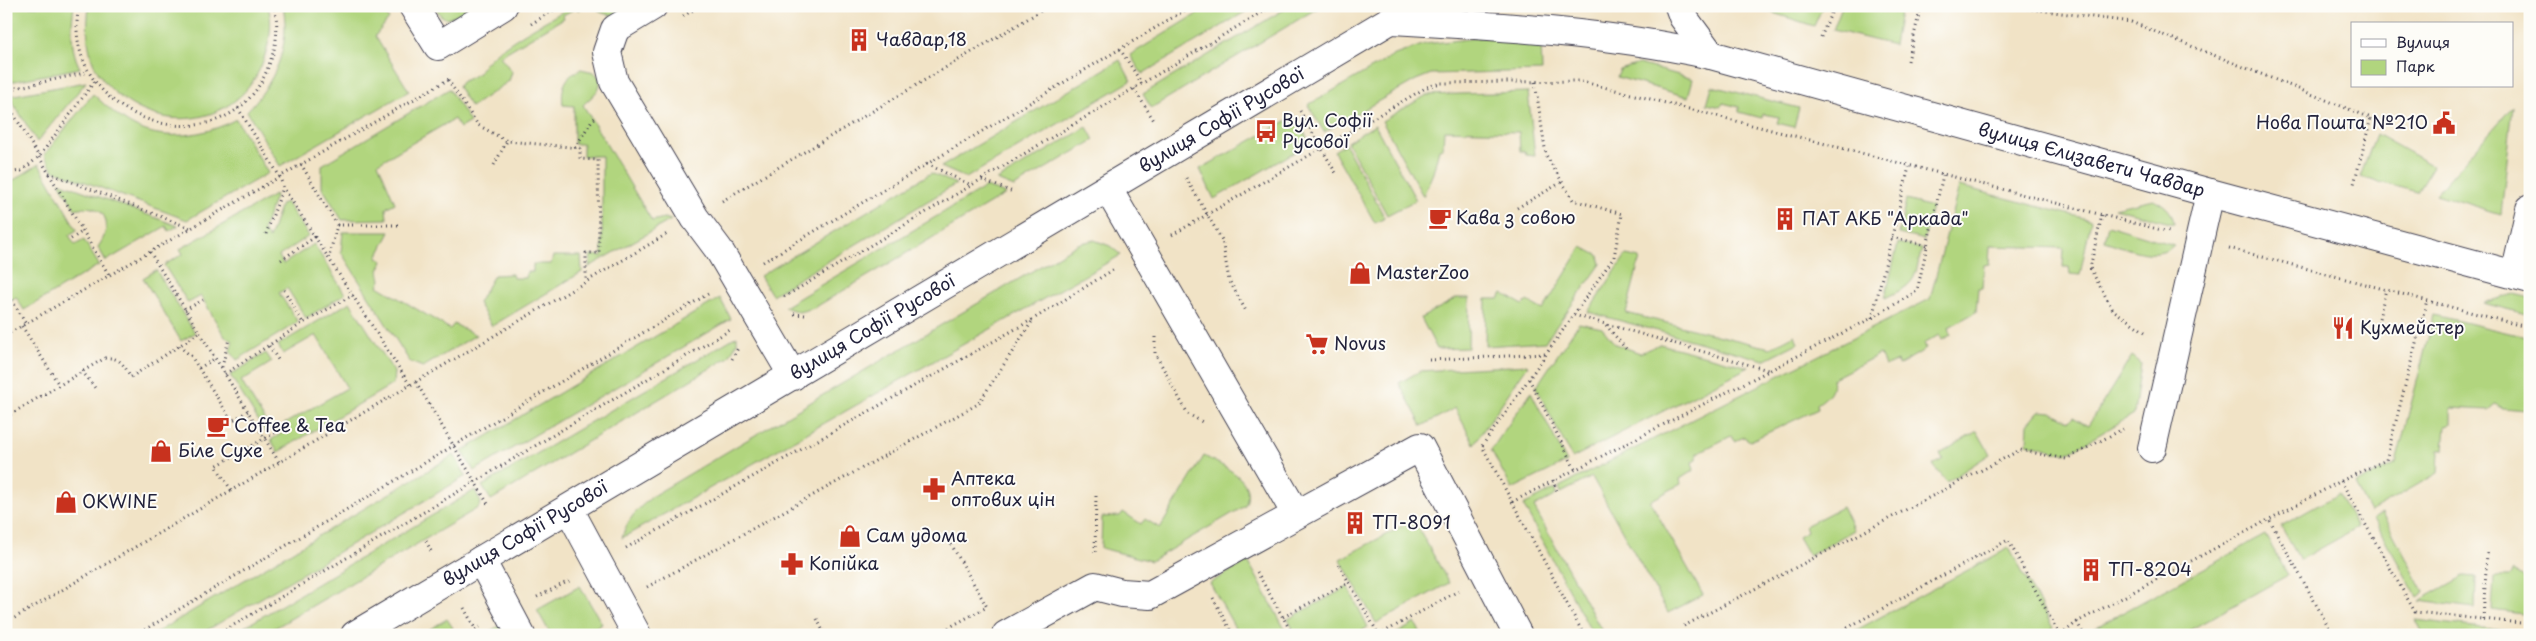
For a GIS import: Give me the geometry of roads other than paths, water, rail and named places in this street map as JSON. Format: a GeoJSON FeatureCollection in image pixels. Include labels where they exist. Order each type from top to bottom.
{"type":"FeatureCollection","features":[{"type":"Feature","properties":{"kind":"street"},"geometry":{"type":"LineString","coordinates":[[413,6],[438,46],[503,6]]}},
{"type":"Feature","properties":{"kind":"street"},"geometry":{"type":"LineString","coordinates":[[653,6],[615,29],[607,52],[614,82],[695,218],[719,250],[793,376]]}},
{"type":"Feature","properties":{"kind":"street"},"geometry":{"type":"LineString","coordinates":[[1679,6],[1683,16],[1711,55]]}},
{"type":"Feature","properties":{"kind":"street","name":"вулиця Єлизавети Чавдар"},"geometry":{"type":"LineString","coordinates":[[1403,13],[1587,33],[1655,43],[1711,55],[2522,277]]}},
{"type":"Feature","properties":{"kind":"street","name":"вулиця Софії Русової"},"geometry":{"type":"LineString","coordinates":[[355,635],[1403,13]]}},
{"type":"Feature","properties":{"kind":"street"},"geometry":{"type":"LineString","coordinates":[[1108,189],[1296,514]]}},
{"type":"Feature","properties":{"kind":"street"},"geometry":{"type":"LineString","coordinates":[[2152,448],[2210,193]]}},
{"type":"Feature","properties":{"kind":"street"},"geometry":{"type":"LineString","coordinates":[[2522,277],[2530,209]]}},
{"type":"Feature","properties":{"kind":"street"},"geometry":{"type":"LineString","coordinates":[[1006,635],[1095,586],[1122,593],[1150,595],[1420,447],[1518,635]]}},
{"type":"Feature","properties":{"kind":"street"},"geometry":{"type":"LineString","coordinates":[[569,509],[637,635]]}},
{"type":"Feature","properties":{"kind":"street"},"geometry":{"type":"LineString","coordinates":[[481,560],[521,635]]}},
{"type":"Feature","properties":{"kind":"place","name":"Чавдар,18"},"geometry":{"type":"Point","coordinates":[859,40]}},
{"type":"Feature","properties":{"kind":"place","name":"Нова Пошта №210"},"geometry":{"type":"Point","coordinates":[2444,123]}},
{"type":"Feature","properties":{"kind":"place","name":"Вул. Софії Русової"},"geometry":{"type":"Point","coordinates":[1266,131]}},
{"type":"Feature","properties":{"kind":"place","name":"Кава з совою"},"geometry":{"type":"Point","coordinates":[1440,218]}},
{"type":"Feature","properties":{"kind":"place","name":"ПАТ АКБ \"Аркада\""},"geometry":{"type":"Point","coordinates":[1785,219]}},
{"type":"Feature","properties":{"kind":"place","name":"MasterZoo"},"geometry":{"type":"Point","coordinates":[1360,273]}},
{"type":"Feature","properties":{"kind":"place","name":"Кухмейстер"},"geometry":{"type":"Point","coordinates":[2343,328]}},
{"type":"Feature","properties":{"kind":"place","name":"Novus"},"geometry":{"type":"Point","coordinates":[1317,344]}},
{"type":"Feature","properties":{"kind":"place","name":"Coffee & Tea"},"geometry":{"type":"Point","coordinates":[218,426]}},
{"type":"Feature","properties":{"kind":"place","name":"Біле Сухе"},"geometry":{"type":"Point","coordinates":[161,451]}},
{"type":"Feature","properties":{"kind":"place","name":"Аптека оптових цін"},"geometry":{"type":"Point","coordinates":[934,489]}},
{"type":"Feature","properties":{"kind":"place","name":"OKWINE"},"geometry":{"type":"Point","coordinates":[66,502]}},
{"type":"Feature","properties":{"kind":"place","name":"ТП-8091"},"geometry":{"type":"Point","coordinates":[1355,523]}},
{"type":"Feature","properties":{"kind":"place","name":"Сам удома"},"geometry":{"type":"Point","coordinates":[850,536]}},
{"type":"Feature","properties":{"kind":"place","name":"Копійка"},"geometry":{"type":"Point","coordinates":[792,564]}},
{"type":"Feature","properties":{"kind":"place","name":"ТП-8204"},"geometry":{"type":"Point","coordinates":[2091,570]}}]}
